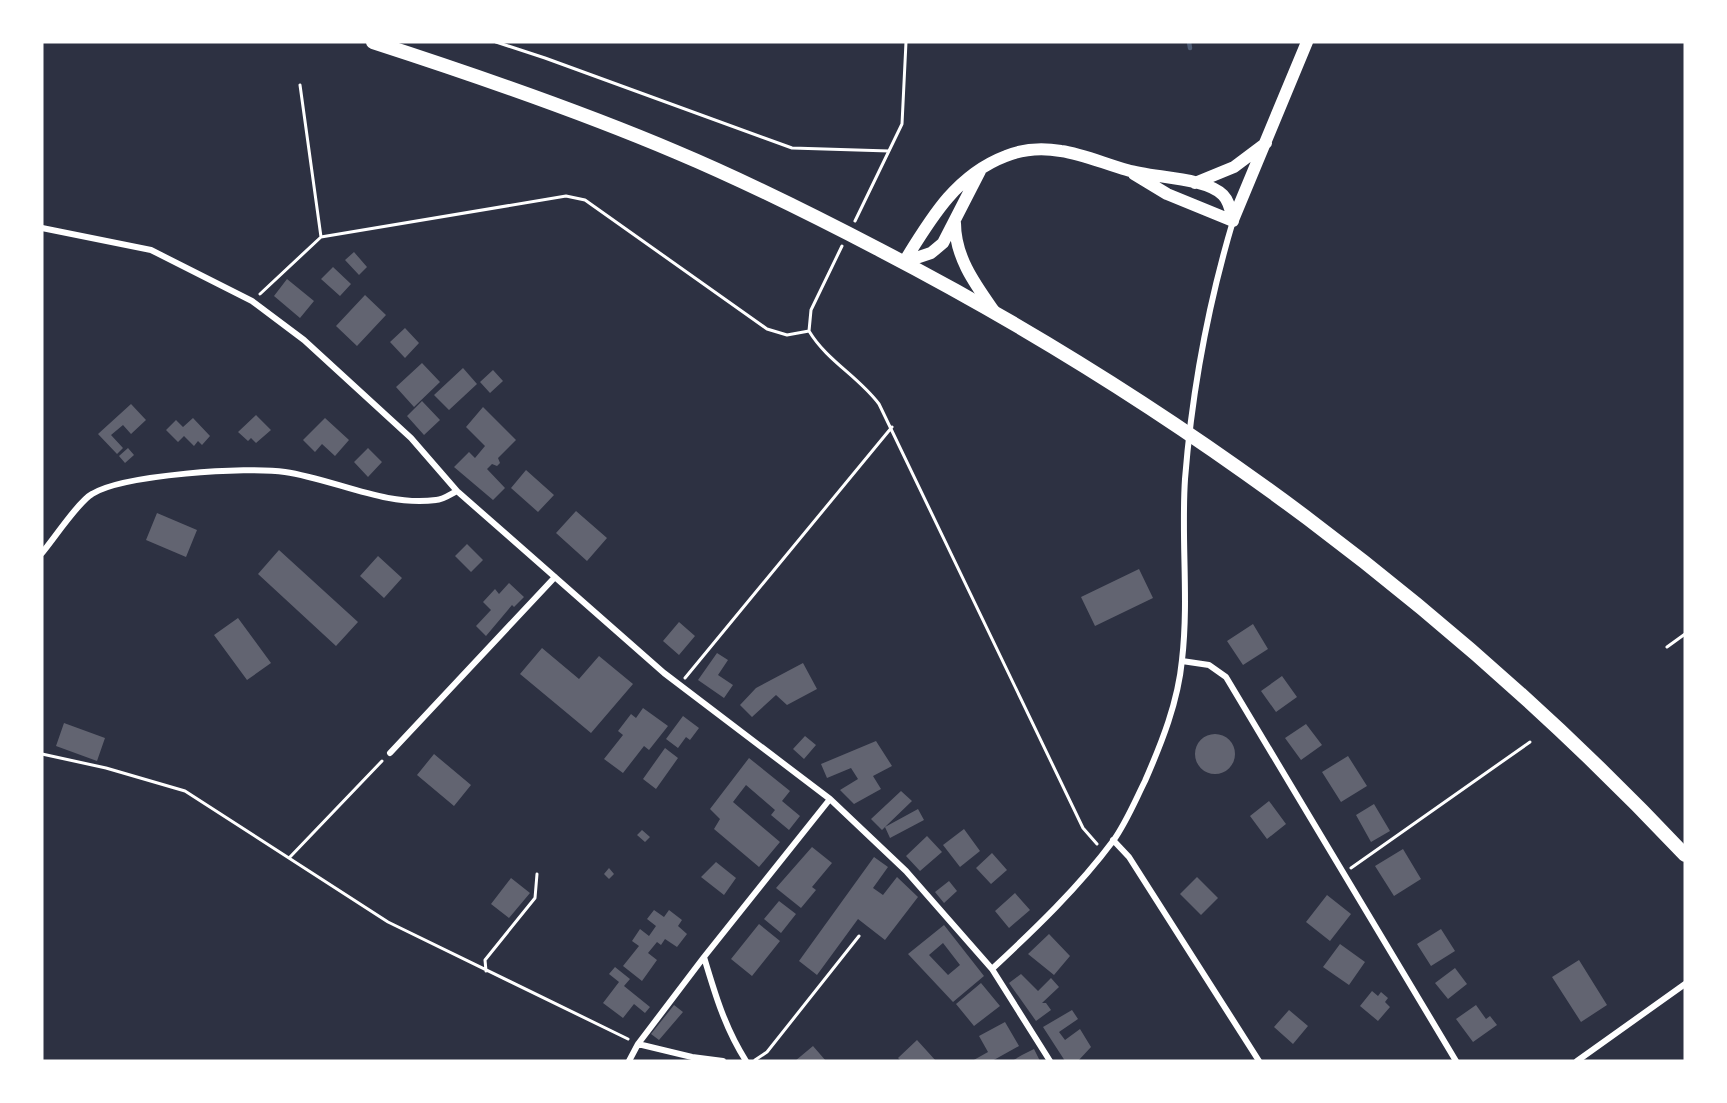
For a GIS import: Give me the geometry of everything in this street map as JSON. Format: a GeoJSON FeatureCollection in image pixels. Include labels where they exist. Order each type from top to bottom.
{"type":"FeatureCollection","features":[{"type":"Feature","properties":{"kind":"main road"},"geometry":{"type":"LineString","coordinates":[[374,42],[499,85],[677,152],[831,224],[994,311],[1075,359],[1175,423],[1308,518],[1441,623],[1601,768],[1685,855]]}},
{"type":"Feature","properties":{"kind":"main road"},"geometry":{"type":"LineString","coordinates":[[1233,221],[1307,42]]}},
{"type":"Feature","properties":{"kind":"main road"},"geometry":{"type":"LineString","coordinates":[[1194,183],[1234,167],[1266,142]]}},
{"type":"Feature","properties":{"kind":"main road"},"geometry":{"type":"LineString","coordinates":[[904,262],[950,193],[962,182],[1008,155],[1048,150],[1074,153],[1128,171],[1194,183],[1223,195],[1231,209],[1233,221]]}},
{"type":"Feature","properties":{"kind":"main road"},"geometry":{"type":"LineString","coordinates":[[904,262],[923,257],[937,249],[955,223],[980,171]]}},
{"type":"Feature","properties":{"kind":"main road"},"geometry":{"type":"LineString","coordinates":[[1128,171],[1167,194],[1233,221]]}},
{"type":"Feature","properties":{"kind":"main road"},"geometry":{"type":"LineString","coordinates":[[955,223],[955,235],[962,258],[974,282],[994,311]]}},
{"type":"Feature","properties":{"kind":"street"},"geometry":{"type":"LineString","coordinates":[[992,969],[1059,906],[1113,840],[1157,754],[1177,693],[1182,661],[1186,593],[1184,502],[1193,409],[1209,311],[1233,221]]}},
{"type":"Feature","properties":{"kind":"street"},"geometry":{"type":"LineString","coordinates":[[42,228],[151,250],[252,302],[330,363],[411,438],[457,491],[555,578],[664,673],[830,799],[906,871],[992,969],[1050,1061]]}},
{"type":"Feature","properties":{"kind":"street"},"geometry":{"type":"LineString","coordinates":[[42,553],[91,494],[119,485],[163,478],[251,469],[287,472],[342,488],[398,498],[438,500],[457,491]]}},
{"type":"Feature","properties":{"kind":"street"},"geometry":{"type":"LineString","coordinates":[[390,753],[555,578]]}},
{"type":"Feature","properties":{"kind":"street"},"geometry":{"type":"LineString","coordinates":[[1182,661],[1209,665],[1226,677],[1456,1061]]}},
{"type":"Feature","properties":{"kind":"street"},"geometry":{"type":"LineString","coordinates":[[629,1061],[638,1044],[704,957],[830,799]]}},
{"type":"Feature","properties":{"kind":"street"},"geometry":{"type":"LineString","coordinates":[[1113,840],[1129,857],[1259,1061]]}},
{"type":"Feature","properties":{"kind":"street"},"geometry":{"type":"LineString","coordinates":[[704,957],[720,1012],[731,1038],[746,1061]]}},
{"type":"Feature","properties":{"kind":"street"},"geometry":{"type":"LineString","coordinates":[[1577,1061],[1685,984]]}},
{"type":"Feature","properties":{"kind":"street"},"geometry":{"type":"LineString","coordinates":[[638,1044],[692,1057],[723,1061]]}},
{"type":"Feature","properties":{"kind":"path"},"geometry":{"type":"LineString","coordinates":[[496,42],[792,148],[889,151]]}},
{"type":"Feature","properties":{"kind":"path"},"geometry":{"type":"LineString","coordinates":[[864,203],[902,124],[906,42]]}},
{"type":"Feature","properties":{"kind":"path"},"geometry":{"type":"LineString","coordinates":[[300,85],[321,237]]}},
{"type":"Feature","properties":{"kind":"path"},"geometry":{"type":"LineString","coordinates":[[252,302],[321,237],[566,196],[585,200],[767,329],[787,334],[809,331]]}},
{"type":"Feature","properties":{"kind":"path"},"geometry":{"type":"LineString","coordinates":[[832,265],[811,310],[809,331],[819,348],[870,391],[892,427],[1083,828],[1105,849]]}},
{"type":"Feature","properties":{"kind":"path"},"geometry":{"type":"LineString","coordinates":[[680,684],[892,427]]}},
{"type":"Feature","properties":{"kind":"path"},"geometry":{"type":"LineString","coordinates":[[1668,647],[1685,634]]}},
{"type":"Feature","properties":{"kind":"path"},"geometry":{"type":"LineString","coordinates":[[1342,874],[1530,742]]}},
{"type":"Feature","properties":{"kind":"path"},"geometry":{"type":"LineString","coordinates":[[291,857],[390,753]]}},
{"type":"Feature","properties":{"kind":"path"},"geometry":{"type":"LineString","coordinates":[[42,754],[106,768],[185,791],[291,857],[388,922],[638,1044]]}},
{"type":"Feature","properties":{"kind":"path"},"geometry":{"type":"LineString","coordinates":[[486,971],[485,960],[535,898],[537,874]]}},
{"type":"Feature","properties":{"kind":"path"},"geometry":{"type":"LineString","coordinates":[[753,1061],[767,1052],[859,936]]}},
{"type":"Feature","properties":{"kind":"building"},"geometry":{"type":"Polygon","coordinates":[[[354,252],[367,267],[359,275],[345,260],[354,252]]]}},
{"type":"Feature","properties":{"kind":"building"},"geometry":{"type":"Polygon","coordinates":[[[333,267],[351,284],[340,296],[321,279],[333,267]]]}},
{"type":"Feature","properties":{"kind":"building"},"geometry":{"type":"Polygon","coordinates":[[[287,279],[314,301],[300,318],[274,296],[287,279]]]}},
{"type":"Feature","properties":{"kind":"building"},"geometry":{"type":"Polygon","coordinates":[[[365,295],[386,315],[357,346],[336,326],[365,295]]]}},
{"type":"Feature","properties":{"kind":"building"},"geometry":{"type":"Polygon","coordinates":[[[405,328],[419,343],[405,358],[390,342],[405,328]]]}},
{"type":"Feature","properties":{"kind":"building"},"geometry":{"type":"Polygon","coordinates":[[[422,363],[440,382],[414,407],[396,387],[422,363]]]}},
{"type":"Feature","properties":{"kind":"building"},"geometry":{"type":"Polygon","coordinates":[[[463,368],[477,384],[449,410],[434,395],[463,368]]]}},
{"type":"Feature","properties":{"kind":"building"},"geometry":{"type":"Polygon","coordinates":[[[493,370],[503,381],[490,393],[480,382],[493,370]]]}},
{"type":"Feature","properties":{"kind":"building"},"geometry":{"type":"Polygon","coordinates":[[[422,401],[440,420],[424,435],[407,416],[422,401]]]}},
{"type":"Feature","properties":{"kind":"building"},"geometry":{"type":"Polygon","coordinates":[[[131,404],[146,420],[131,434],[123,425],[111,435],[123,448],[117,454],[98,434],[131,404]]]}},
{"type":"Feature","properties":{"kind":"building"},"geometry":{"type":"Polygon","coordinates":[[[483,407],[516,440],[498,458],[500,463],[497,466],[492,464],[487,469],[505,488],[493,500],[454,467],[469,452],[475,458],[485,446],[466,427],[483,407]]]}},
{"type":"Feature","properties":{"kind":"building"},"geometry":{"type":"Polygon","coordinates":[[[256,415],[271,430],[256,443],[251,438],[248,441],[238,432],[256,415]]]}},
{"type":"Feature","properties":{"kind":"building"},"geometry":{"type":"Polygon","coordinates":[[[193,418],[210,436],[202,445],[198,441],[194,446],[184,436],[178,442],[166,430],[176,420],[183,427],[193,418]]]}},
{"type":"Feature","properties":{"kind":"building"},"geometry":{"type":"Polygon","coordinates":[[[325,418],[349,440],[335,456],[322,444],[315,452],[303,440],[325,418]]]}},
{"type":"Feature","properties":{"kind":"building"},"geometry":{"type":"Polygon","coordinates":[[[128,448],[134,455],[125,463],[119,456],[128,448]]]}},
{"type":"Feature","properties":{"kind":"building"},"geometry":{"type":"Polygon","coordinates":[[[368,448],[382,462],[368,477],[354,462],[368,448]]]}},
{"type":"Feature","properties":{"kind":"building"},"geometry":{"type":"Polygon","coordinates":[[[526,470],[554,495],[538,512],[511,488],[526,470]]]}},
{"type":"Feature","properties":{"kind":"building"},"geometry":{"type":"Polygon","coordinates":[[[576,511],[607,538],[587,561],[556,533],[576,511]]]}},
{"type":"Feature","properties":{"kind":"building"},"geometry":{"type":"Polygon","coordinates":[[[157,513],[197,530],[186,557],[146,540],[157,513]]]}},
{"type":"Feature","properties":{"kind":"building"},"geometry":{"type":"Polygon","coordinates":[[[467,544],[483,560],[471,572],[455,556],[467,544]]]}},
{"type":"Feature","properties":{"kind":"building"},"geometry":{"type":"Polygon","coordinates":[[[279,550],[358,622],[336,646],[258,574],[279,550]]]}},
{"type":"Feature","properties":{"kind":"building"},"geometry":{"type":"Polygon","coordinates":[[[378,556],[402,578],[384,598],[360,576],[378,556]]]}},
{"type":"Feature","properties":{"kind":"building"},"geometry":{"type":"Polygon","coordinates":[[[1139,569],[1153,598],[1095,626],[1081,597],[1139,569]]]}},
{"type":"Feature","properties":{"kind":"building"},"geometry":{"type":"Polygon","coordinates":[[[509,583],[524,597],[514,607],[512,605],[486,636],[476,626],[491,610],[483,602],[495,589],[499,594],[509,583]]]}},
{"type":"Feature","properties":{"kind":"building"},"geometry":{"type":"Polygon","coordinates":[[[238,618],[271,663],[247,680],[214,635],[238,618]]]}},
{"type":"Feature","properties":{"kind":"building"},"geometry":{"type":"Polygon","coordinates":[[[679,622],[695,636],[679,655],[663,641],[679,622]]]}},
{"type":"Feature","properties":{"kind":"building"},"geometry":{"type":"Polygon","coordinates":[[[1253,624],[1268,649],[1243,665],[1227,641],[1253,624]]]}},
{"type":"Feature","properties":{"kind":"building"},"geometry":{"type":"Polygon","coordinates":[[[542,648],[579,679],[599,656],[633,684],[591,733],[520,674],[542,648]]]}},
{"type":"Feature","properties":{"kind":"building"},"geometry":{"type":"Polygon","coordinates":[[[717,653],[728,660],[718,675],[733,685],[724,698],[698,680],[717,653]]]}},
{"type":"Feature","properties":{"kind":"building"},"geometry":{"type":"Polygon","coordinates":[[[803,663],[817,689],[787,705],[776,695],[752,717],[740,705],[756,688],[803,663]]]}},
{"type":"Feature","properties":{"kind":"building"},"geometry":{"type":"Polygon","coordinates":[[[1282,676],[1297,697],[1276,712],[1261,691],[1282,676]]]}},
{"type":"Feature","properties":{"kind":"building"},"geometry":{"type":"Polygon","coordinates":[[[643,708],[668,726],[649,750],[644,746],[623,773],[604,759],[623,735],[618,731],[631,714],[636,718],[643,708]]]}},
{"type":"Feature","properties":{"kind":"building"},"geometry":{"type":"Polygon","coordinates":[[[683,716],[699,728],[690,740],[686,737],[678,748],[666,739],[683,716]]]}},
{"type":"Feature","properties":{"kind":"building"},"geometry":{"type":"Polygon","coordinates":[[[64,723],[105,738],[97,761],[56,746],[64,723]]]}},
{"type":"Feature","properties":{"kind":"building"},"geometry":{"type":"Polygon","coordinates":[[[1306,724],[1322,745],[1301,760],[1285,738],[1306,724]]]}},
{"type":"Feature","properties":{"kind":"building"},"geometry":{"type":"Polygon","coordinates":[[[1215,734],[1223,735],[1229,740],[1234,746],[1234,762],[1229,768],[1223,773],[1215,774],[1207,773],[1201,768],[1196,762],[1195,754],[1196,746],[1201,740],[1207,735],[1215,734]]]}},
{"type":"Feature","properties":{"kind":"building"},"geometry":{"type":"Polygon","coordinates":[[[805,736],[816,745],[804,759],[793,749],[805,736]]]}},
{"type":"Feature","properties":{"kind":"building"},"geometry":{"type":"Polygon","coordinates":[[[876,741],[892,766],[873,776],[881,789],[854,804],[840,790],[858,779],[851,768],[827,778],[821,764],[876,741]]]}},
{"type":"Feature","properties":{"kind":"building"},"geometry":{"type":"Polygon","coordinates":[[[665,748],[678,758],[656,789],[643,779],[665,748]]]}},
{"type":"Feature","properties":{"kind":"building"},"geometry":{"type":"Polygon","coordinates":[[[434,754],[471,785],[454,806],[417,775],[434,754]]]}},
{"type":"Feature","properties":{"kind":"building"},"geometry":{"type":"Polygon","coordinates":[[[1348,756],[1367,786],[1341,802],[1322,772],[1348,756]]]}},
{"type":"Feature","properties":{"kind":"building"},"geometry":{"type":"Polygon","coordinates":[[[749,758],[790,791],[782,801],[800,816],[789,830],[771,815],[775,810],[746,785],[733,802],[780,842],[759,867],[714,829],[720,819],[710,809],[749,758]]]}},
{"type":"Feature","properties":{"kind":"building"},"geometry":{"type":"Polygon","coordinates":[[[901,791],[912,801],[882,830],[871,819],[901,791]]]}},
{"type":"Feature","properties":{"kind":"building"},"geometry":{"type":"Polygon","coordinates":[[[1269,801],[1286,824],[1267,839],[1250,816],[1269,801]]]}},
{"type":"Feature","properties":{"kind":"building"},"geometry":{"type":"Polygon","coordinates":[[[1374,804],[1390,831],[1371,842],[1356,815],[1374,804]]]}},
{"type":"Feature","properties":{"kind":"building"},"geometry":{"type":"Polygon","coordinates":[[[918,809],[924,820],[890,838],[885,827],[918,809]]]}},
{"type":"Feature","properties":{"kind":"building"},"geometry":{"type":"Polygon","coordinates":[[[964,829],[980,851],[960,867],[943,845],[964,829]]]}},
{"type":"Feature","properties":{"kind":"building"},"geometry":{"type":"Polygon","coordinates":[[[642,830],[650,837],[645,842],[637,835],[642,830]]]}},
{"type":"Feature","properties":{"kind":"building"},"geometry":{"type":"Polygon","coordinates":[[[927,836],[942,852],[920,871],[906,856],[927,836]]]}},
{"type":"Feature","properties":{"kind":"building"},"geometry":{"type":"Polygon","coordinates":[[[812,847],[832,863],[812,887],[816,890],[801,908],[776,888],[812,847]]]}},
{"type":"Feature","properties":{"kind":"building"},"geometry":{"type":"Polygon","coordinates":[[[1403,849],[1421,879],[1394,896],[1375,866],[1403,849]]]}},
{"type":"Feature","properties":{"kind":"building"},"geometry":{"type":"Polygon","coordinates":[[[992,853],[1007,870],[991,884],[976,868],[992,853]]]}},
{"type":"Feature","properties":{"kind":"building"},"geometry":{"type":"Polygon","coordinates":[[[874,857],[888,867],[873,888],[883,895],[897,877],[918,897],[885,940],[858,919],[817,975],[799,961],[874,857]]]}},
{"type":"Feature","properties":{"kind":"building"},"geometry":{"type":"Polygon","coordinates":[[[716,862],[736,878],[724,895],[701,877],[716,862]]]}},
{"type":"Feature","properties":{"kind":"building"},"geometry":{"type":"Polygon","coordinates":[[[609,868],[614,874],[609,879],[604,874],[609,868]]]}},
{"type":"Feature","properties":{"kind":"building"},"geometry":{"type":"Polygon","coordinates":[[[1197,877],[1218,898],[1201,915],[1180,894],[1197,877]]]}},
{"type":"Feature","properties":{"kind":"building"},"geometry":{"type":"Polygon","coordinates":[[[511,878],[530,893],[509,918],[491,904],[511,878]]]}},
{"type":"Feature","properties":{"kind":"building"},"geometry":{"type":"Polygon","coordinates":[[[949,881],[957,891],[944,903],[935,892],[949,881]]]}},
{"type":"Feature","properties":{"kind":"building"},"geometry":{"type":"Polygon","coordinates":[[[1015,893],[1030,910],[1009,928],[995,911],[1015,893]]]}},
{"type":"Feature","properties":{"kind":"building"},"geometry":{"type":"Polygon","coordinates":[[[1327,895],[1351,914],[1330,941],[1306,922],[1327,895]]]}},
{"type":"Feature","properties":{"kind":"building"},"geometry":{"type":"Polygon","coordinates":[[[779,901],[796,914],[781,933],[764,919],[779,901]]]}},
{"type":"Feature","properties":{"kind":"building"},"geometry":{"type":"Polygon","coordinates":[[[654,910],[664,917],[669,910],[682,920],[678,926],[687,934],[677,947],[665,939],[661,945],[657,942],[648,953],[657,960],[642,981],[623,966],[639,946],[632,941],[640,929],[649,936],[656,926],[647,919],[654,910]]]}},
{"type":"Feature","properties":{"kind":"building"},"geometry":{"type":"Polygon","coordinates":[[[759,924],[780,941],[752,976],[731,959],[759,924]]]}},
{"type":"Feature","properties":{"kind":"building"},"geometry":{"type":"Polygon","coordinates":[[[944,925],[984,976],[953,1002],[908,954],[944,925]],[[943,943],[929,955],[948,975],[960,965],[943,943]]]}},
{"type":"Feature","properties":{"kind":"building"},"geometry":{"type":"Polygon","coordinates":[[[1441,929],[1455,951],[1431,966],[1417,944],[1441,929]]]}},
{"type":"Feature","properties":{"kind":"building"},"geometry":{"type":"Polygon","coordinates":[[[1049,934],[1070,956],[1054,975],[1028,954],[1049,934]]]}},
{"type":"Feature","properties":{"kind":"building"},"geometry":{"type":"Polygon","coordinates":[[[1340,944],[1365,962],[1349,985],[1323,967],[1340,944]]]}},
{"type":"Feature","properties":{"kind":"building"},"geometry":{"type":"Polygon","coordinates":[[[1579,960],[1607,1005],[1581,1022],[1552,977],[1579,960]]]}},
{"type":"Feature","properties":{"kind":"building"},"geometry":{"type":"Polygon","coordinates":[[[615,967],[630,979],[624,986],[650,1007],[645,1013],[634,1004],[623,1018],[603,1003],[619,982],[609,974],[615,967]]]}},
{"type":"Feature","properties":{"kind":"building"},"geometry":{"type":"Polygon","coordinates":[[[1455,968],[1467,984],[1448,999],[1435,983],[1455,968]]]}},
{"type":"Feature","properties":{"kind":"building"},"geometry":{"type":"Polygon","coordinates":[[[1021,974],[1038,991],[1051,978],[1059,987],[1042,1003],[1046,1003],[1051,1010],[1036,1021],[1009,983],[1021,974]]]}},
{"type":"Feature","properties":{"kind":"building"},"geometry":{"type":"Polygon","coordinates":[[[981,983],[1000,1006],[974,1026],[956,1004],[981,983]]]}},
{"type":"Feature","properties":{"kind":"building"},"geometry":{"type":"Polygon","coordinates":[[[1372,991],[1378,996],[1381,992],[1388,998],[1385,1002],[1390,1007],[1378,1021],[1360,1006],[1372,991]]]}},
{"type":"Feature","properties":{"kind":"building"},"geometry":{"type":"Polygon","coordinates":[[[674,1005],[683,1012],[659,1040],[651,1034],[674,1005]]]}},
{"type":"Feature","properties":{"kind":"building"},"geometry":{"type":"Polygon","coordinates":[[[1476,1005],[1486,1019],[1490,1016],[1497,1025],[1473,1042],[1456,1019],[1476,1005]]]}},
{"type":"Feature","properties":{"kind":"building"},"geometry":{"type":"Polygon","coordinates":[[[1072,1010],[1078,1019],[1059,1032],[1065,1040],[1080,1029],[1091,1047],[1078,1061],[1065,1061],[1043,1027],[1072,1010]]]}},
{"type":"Feature","properties":{"kind":"building"},"geometry":{"type":"Polygon","coordinates":[[[1289,1010],[1308,1026],[1293,1044],[1274,1027],[1289,1010]]]}},
{"type":"Feature","properties":{"kind":"building"},"geometry":{"type":"Polygon","coordinates":[[[1005,1022],[1019,1046],[992,1061],[972,1061],[988,1052],[979,1036],[1005,1022]]]}},
{"type":"Feature","properties":{"kind":"building"},"geometry":{"type":"Polygon","coordinates":[[[917,1040],[936,1061],[901,1061],[898,1058],[917,1040]]]}},
{"type":"Feature","properties":{"kind":"building"},"geometry":{"type":"Polygon","coordinates":[[[813,1046],[826,1061],[795,1061],[813,1046]]]}},
{"type":"Feature","properties":{"kind":"building"},"geometry":{"type":"Polygon","coordinates":[[[1034,1049],[1040,1061],[1012,1061],[1022,1055],[1034,1049]]]}},
{"type":"Feature","properties":{"kind":"waterway"},"geometry":{"type":"LineString","coordinates":[[1189,42],[1190,48]]}}]}
